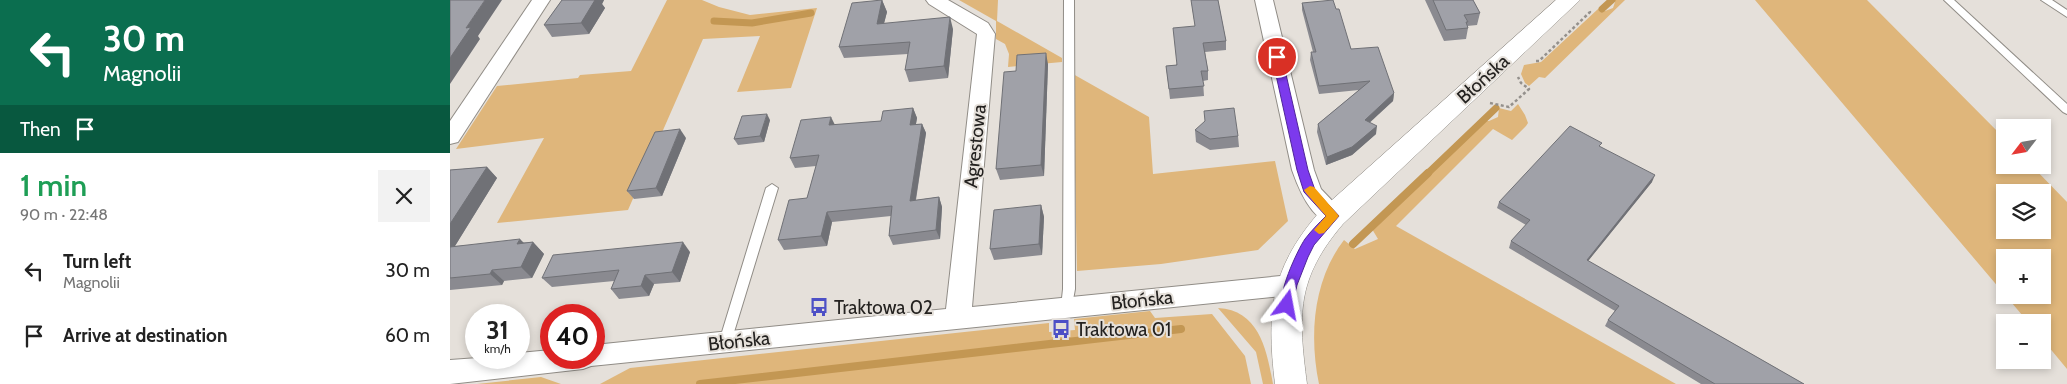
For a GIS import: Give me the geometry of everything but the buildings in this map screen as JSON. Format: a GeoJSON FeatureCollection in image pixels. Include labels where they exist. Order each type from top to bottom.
{"type":"FeatureCollection","features":[{"type":"Feature","properties":{"kind":"street"},"geometry":{"type":"LineString","coordinates":[[450,136],[541,0]]}},
{"type":"Feature","properties":{"kind":"street","name":"Agrestowa"},"geometry":{"type":"LineString","coordinates":[[935,0],[981,27],[986,34],[958,319]]}},
{"type":"Feature","properties":{"kind":"street"},"geometry":{"type":"LineString","coordinates":[[1264,0],[1303,170],[1311,193],[1333,216]]}},
{"type":"Feature","properties":{"kind":"street","name":"Błońska"},"geometry":{"type":"LineString","coordinates":[[605,355],[1291,285],[1310,242],[1333,216],[1569,0]]}},
{"type":"Feature","properties":{"kind":"street"},"geometry":{"type":"LineString","coordinates":[[1291,285],[1285,329],[1291,384]]}},
{"type":"Feature","properties":{"kind":"street"},"geometry":{"type":"LineString","coordinates":[[450,372],[540,363]]}},
{"type":"Feature","properties":{"kind":"lane"},"geometry":{"type":"LineString","coordinates":[[1067,308],[1069,289],[1069,0]]}},
{"type":"Feature","properties":{"kind":"lane"},"geometry":{"type":"LineString","coordinates":[[1949,0],[2067,110]]}},
{"type":"Feature","properties":{"kind":"lane"},"geometry":{"type":"LineString","coordinates":[[2046,0],[2067,14]]}},
{"type":"Feature","properties":{"kind":"lane"},"geometry":{"type":"LineString","coordinates":[[725,342],[772,188]]}},
{"type":"Feature","properties":{"kind":"path"},"geometry":{"type":"LineString","coordinates":[[1512,105],[1528,90]]}},
{"type":"Feature","properties":{"kind":"shaded area"},"geometry":{"type":"Polygon","coordinates":[[[667,0],[702,0],[719,7],[750,15],[817,8],[791,88],[737,92],[760,36],[703,39],[628,210],[497,223],[544,138],[456,149],[497,86],[578,78],[580,75],[631,71],[667,0]]]}},
{"type":"Feature","properties":{"kind":"shaded area"},"geometry":{"type":"Polygon","coordinates":[[[959,0],[998,0],[997,21],[1062,58],[1062,62],[1008,67],[1009,54],[1005,44],[996,39],[996,21],[959,0]]]}},
{"type":"Feature","properties":{"kind":"shaded area"},"geometry":{"type":"Polygon","coordinates":[[[1613,0],[1625,0],[1545,78],[1539,77],[1529,86],[1525,83],[1521,74],[1524,65],[1541,62],[1598,9],[1605,11],[1613,8],[1615,2],[1613,0]]]}},
{"type":"Feature","properties":{"kind":"shaded area"},"geometry":{"type":"Polygon","coordinates":[[[1755,0],[1867,0],[1996,130],[1996,174],[2040,174],[2049,184],[1996,184],[1996,239],[2051,239],[2051,186],[2067,202],[2067,369],[2051,350],[2051,314],[2021,314],[2013,304],[2051,304],[2051,249],[1996,249],[1996,284],[1755,0]]]}},
{"type":"Feature","properties":{"kind":"shaded area"},"geometry":{"type":"Polygon","coordinates":[[[1073,74],[1149,117],[1153,174],[1275,161],[1288,221],[1258,250],[1161,264],[1077,271],[1073,74]]]}},
{"type":"Feature","properties":{"kind":"shaded area"},"geometry":{"type":"Polygon","coordinates":[[[1518,104],[1528,123],[1512,140],[1493,129],[1396,226],[1676,384],[1319,384],[1314,347],[1316,309],[1326,273],[1344,240],[1355,249],[1378,239],[1372,229],[1485,121],[1498,117],[1499,108],[1511,111],[1518,104]]]}},
{"type":"Feature","properties":{"kind":"shaded area"},"geometry":{"type":"Polygon","coordinates":[[[1218,308],[1243,316],[1252,324],[1264,346],[1273,384],[1263,384],[1256,352],[1218,308]]]}},
{"type":"Feature","properties":{"kind":"shaded area"},"geometry":{"type":"Polygon","coordinates":[[[1150,311],[1155,318],[1212,314],[1245,356],[1251,384],[600,384],[630,368],[1049,323],[1049,332],[1075,330],[1074,319],[1150,311]]]}},
{"type":"Feature","properties":{"kind":"shaded area"},"geometry":{"type":"Polygon","coordinates":[[[541,377],[561,384],[477,384],[541,377]]]}},
{"type":"Feature","properties":{"kind":"waterway"},"geometry":{"type":"LineString","coordinates":[[1602,9],[1612,0]]}},
{"type":"Feature","properties":{"kind":"waterway"},"geometry":{"type":"LineString","coordinates":[[714,21],[752,23],[811,13]]}},
{"type":"Feature","properties":{"kind":"waterway"},"geometry":{"type":"LineString","coordinates":[[1427,174],[1496,108]]}},
{"type":"Feature","properties":{"kind":"waterway"},"geometry":{"type":"LineString","coordinates":[[1353,244],[1428,173]]}},
{"type":"Feature","properties":{"kind":"waterway"},"geometry":{"type":"LineString","coordinates":[[700,384],[1181,329]]}},
{"type":"Feature","properties":{"kind":"slow traffic"},"geometry":{"type":"LineString","coordinates":[[1310,190],[1313,196],[1333,216],[1319,230]]}},
{"type":"Feature","properties":{"kind":"place","name":"Traktowa 02"},"geometry":{"type":"Point","coordinates":[819,307]}},
{"type":"Feature","properties":{"kind":"place","name":"Traktowa 01"},"geometry":{"type":"Point","coordinates":[1061,329]}},
{"type":"Feature","properties":{"kind":"route"},"geometry":{"type":"LineString","coordinates":[[1277,57],[1303,170],[1310,192],[1333,216],[1320,228],[1302,257],[1291,285],[1287,305]]}}]}
